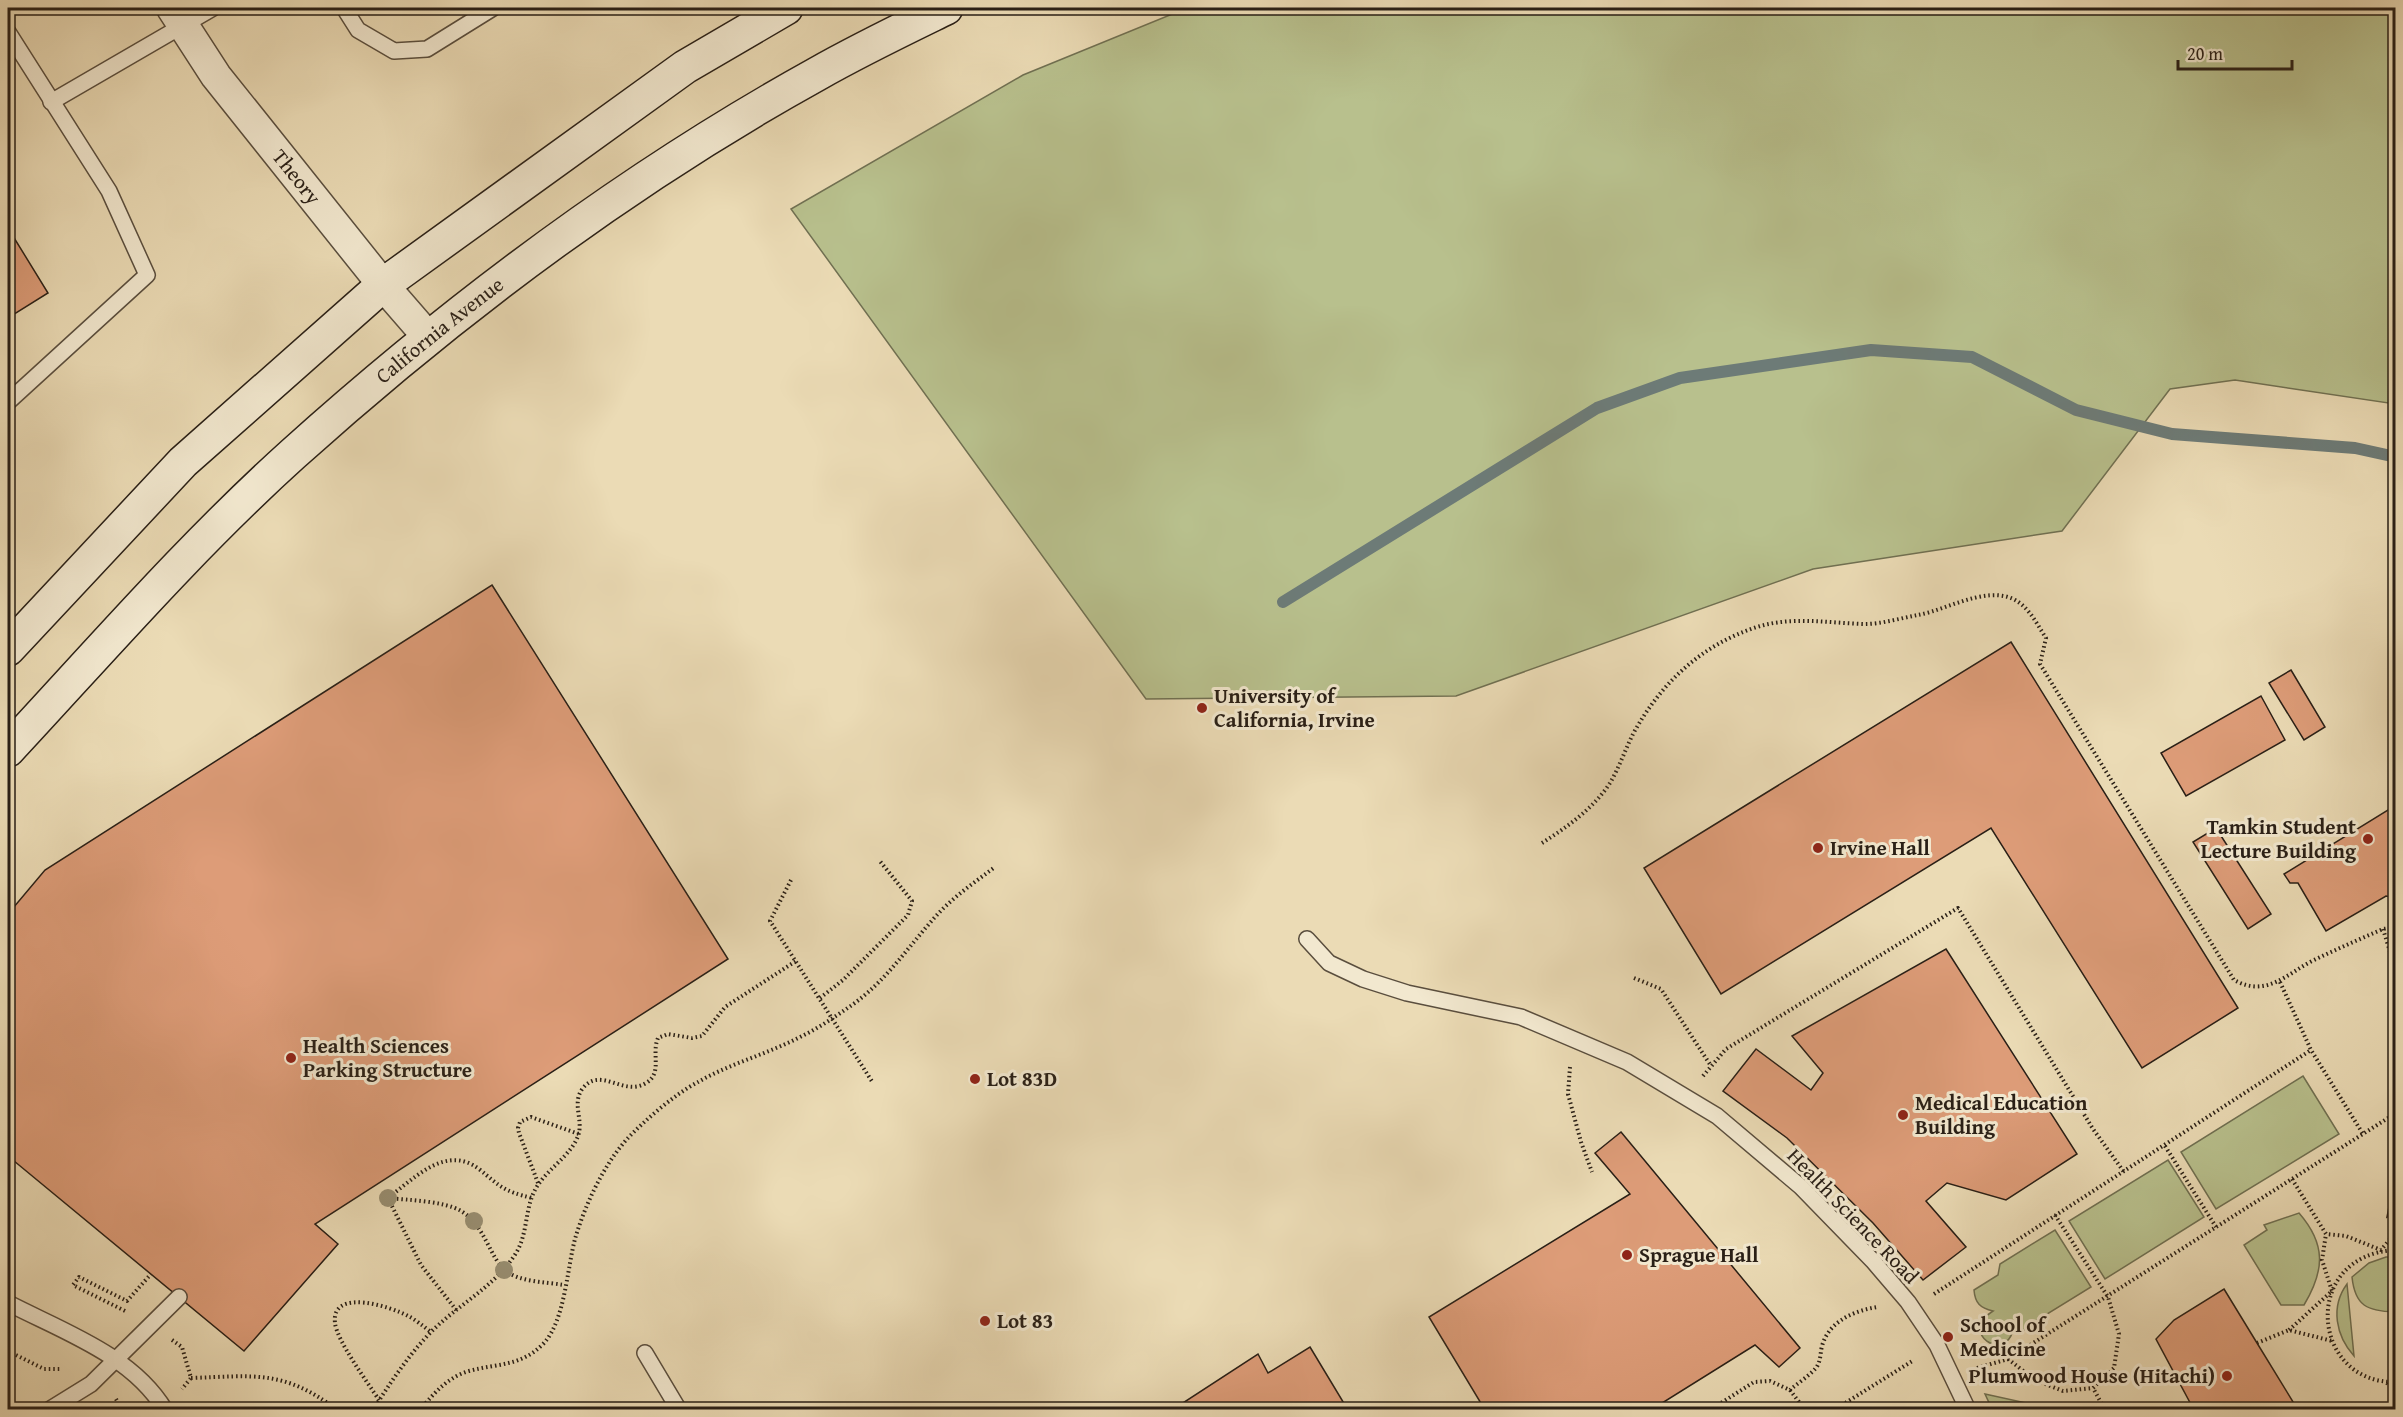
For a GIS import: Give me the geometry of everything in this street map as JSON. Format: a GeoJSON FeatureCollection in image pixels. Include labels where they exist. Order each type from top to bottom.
{"type":"FeatureCollection","features":[{"type":"Feature","properties":{"kind":"street"},"geometry":{"type":"LineString","coordinates":[[8,649],[183,462],[383,285],[685,66],[786,8]]}},
{"type":"Feature","properties":{"kind":"street","name":"California Avenue"},"geometry":{"type":"LineString","coordinates":[[8,750],[171,574],[292,455],[429,338],[597,211],[725,128],[817,73],[946,8]]}},
{"type":"Feature","properties":{"kind":"street","name":"Theory"},"geometry":{"type":"LineString","coordinates":[[178,16],[216,76],[383,285],[429,338]]}},
{"type":"Feature","properties":{"kind":"lane"},"geometry":{"type":"LineString","coordinates":[[51,102],[178,16],[213,8]]}},
{"type":"Feature","properties":{"kind":"lane"},"geometry":{"type":"LineString","coordinates":[[344,8],[358,30],[394,51],[427,49],[493,8]]}},
{"type":"Feature","properties":{"kind":"lane"},"geometry":{"type":"LineString","coordinates":[[8,32],[109,191],[147,275],[8,402]]}},
{"type":"Feature","properties":{"kind":"lane","name":"Health Science Road"},"geometry":{"type":"LineString","coordinates":[[1307,939],[1329,963],[1363,980],[1407,993],[1521,1017],[1627,1062],[1717,1116],[1801,1187],[1873,1261],[1908,1302],[1937,1345],[1954,1376],[1968,1410]]}},
{"type":"Feature","properties":{"kind":"lane"},"geometry":{"type":"LineString","coordinates":[[49,1410],[91,1384],[179,1297]]}},
{"type":"Feature","properties":{"kind":"lane"},"geometry":{"type":"LineString","coordinates":[[8,1303],[115,1358],[157,1396],[165,1410]]}},
{"type":"Feature","properties":{"kind":"lane"},"geometry":{"type":"LineString","coordinates":[[645,1353],[679,1410]]}},
{"type":"Feature","properties":{"kind":"path"},"geometry":{"type":"LineString","coordinates":[[1542,843],[1571,825],[1590,807],[1610,783],[1634,733],[1656,698],[1679,670],[1706,650],[1757,627],[1786,620],[1868,624],[1934,612],[1981,595],[2009,598],[2027,609],[2046,638],[2040,664],[2234,980],[2248,987],[2280,982],[2313,960],[2383,929],[2396,927]]}},
{"type":"Feature","properties":{"kind":"path"},"geometry":{"type":"LineString","coordinates":[[820,998],[850,974],[908,915],[912,900],[879,860]]}},
{"type":"Feature","properties":{"kind":"path"},"geometry":{"type":"LineString","coordinates":[[420,1410],[451,1379],[468,1371],[515,1363],[534,1352],[545,1341],[555,1326],[584,1212],[594,1190],[627,1140],[667,1104],[695,1083],[801,1037],[854,1004],[893,969],[937,915],[995,867]]}},
{"type":"Feature","properties":{"kind":"path"},"geometry":{"type":"LineString","coordinates":[[791,879],[770,921],[873,1083]]}},
{"type":"Feature","properties":{"kind":"path"},"geometry":{"type":"LineString","coordinates":[[1686,1098],[1726,1049],[1958,908],[2093,1129],[2124,1172]]}},
{"type":"Feature","properties":{"kind":"path"},"geometry":{"type":"LineString","coordinates":[[2383,929],[2396,971]]}},
{"type":"Feature","properties":{"kind":"path"},"geometry":{"type":"LineString","coordinates":[[373,1410],[430,1332],[504,1270],[517,1251],[538,1184],[573,1146],[579,1134],[577,1099],[586,1084],[600,1079],[632,1088],[646,1083],[655,1071],[658,1038],[668,1034],[692,1038],[702,1036],[725,1007],[796,961]]}},
{"type":"Feature","properties":{"kind":"path"},"geometry":{"type":"LineString","coordinates":[[1634,978],[1661,989],[1711,1066]]}},
{"type":"Feature","properties":{"kind":"path"},"geometry":{"type":"LineString","coordinates":[[2280,982],[2311,1050],[2363,1134]]}},
{"type":"Feature","properties":{"kind":"path"},"geometry":{"type":"LineString","coordinates":[[1574,1040],[1568,1094],[1592,1172]]}},
{"type":"Feature","properties":{"kind":"path"},"geometry":{"type":"LineString","coordinates":[[1790,1390],[1815,1369],[1820,1361],[1822,1344],[1836,1324],[1852,1313],[1908,1302],[1936,1293],[2311,1050]]}},
{"type":"Feature","properties":{"kind":"path"},"geometry":{"type":"LineString","coordinates":[[1954,1376],[2008,1359],[2396,1113]]}},
{"type":"Feature","properties":{"kind":"path"},"geometry":{"type":"LineString","coordinates":[[538,1184],[519,1133],[520,1122],[531,1117],[579,1134]]}},
{"type":"Feature","properties":{"kind":"path"},"geometry":{"type":"LineString","coordinates":[[2164,1146],[2216,1227]]}},
{"type":"Feature","properties":{"kind":"path"},"geometry":{"type":"LineString","coordinates":[[388,1198],[427,1169],[448,1160],[465,1161],[507,1192],[532,1198]]}},
{"type":"Feature","properties":{"kind":"path"},"geometry":{"type":"LineString","coordinates":[[2292,1179],[2326,1234],[2322,1260],[2331,1291]]}},
{"type":"Feature","properties":{"kind":"path"},"geometry":{"type":"LineString","coordinates":[[388,1198],[439,1204],[460,1210],[474,1221],[504,1270],[519,1278],[564,1285]]}},
{"type":"Feature","properties":{"kind":"path"},"geometry":{"type":"LineString","coordinates":[[388,1198],[421,1265],[456,1311]]}},
{"type":"Feature","properties":{"kind":"path"},"geometry":{"type":"LineString","coordinates":[[2008,1359],[2035,1380],[2063,1391],[2093,1388],[2114,1368],[2119,1334],[2108,1297],[2055,1215]]}},
{"type":"Feature","properties":{"kind":"path"},"geometry":{"type":"LineString","coordinates":[[2381,1250],[2396,1232]]}},
{"type":"Feature","properties":{"kind":"path"},"geometry":{"type":"LineString","coordinates":[[2326,1234],[2346,1236],[2381,1250]]}},
{"type":"Feature","properties":{"kind":"path"},"geometry":{"type":"LineString","coordinates":[[2396,1250],[2381,1250],[2360,1258],[2342,1272],[2331,1291],[2327,1308],[2332,1342],[2342,1357],[2354,1369],[2369,1377],[2386,1382],[2396,1382]]}},
{"type":"Feature","properties":{"kind":"path"},"geometry":{"type":"LineString","coordinates":[[2257,1343],[2289,1330],[2331,1291]]}},
{"type":"Feature","properties":{"kind":"path"},"geometry":{"type":"LineString","coordinates":[[379,1400],[337,1330],[335,1315],[338,1309],[351,1302],[378,1305],[407,1315],[430,1332]]}},
{"type":"Feature","properties":{"kind":"path"},"geometry":{"type":"LineString","coordinates":[[2289,1330],[2332,1342]]}},
{"type":"Feature","properties":{"kind":"path"},"geometry":{"type":"LineString","coordinates":[[1834,1410],[1937,1345]]}},
{"type":"Feature","properties":{"kind":"path"},"geometry":{"type":"LineString","coordinates":[[8,1351],[44,1369],[68,1370]]}},
{"type":"Feature","properties":{"kind":"path"},"geometry":{"type":"LineString","coordinates":[[191,1378],[248,1376],[277,1378],[306,1389],[337,1410]]}},
{"type":"Feature","properties":{"kind":"path"},"geometry":{"type":"LineString","coordinates":[[1710,1410],[1754,1382],[1770,1381],[1790,1390],[1806,1410]]}},
{"type":"Feature","properties":{"kind":"path"},"geometry":{"type":"LineString","coordinates":[[2386,1382],[2396,1396]]}},
{"type":"Feature","properties":{"kind":"path"},"geometry":{"type":"LineString","coordinates":[[2093,1388],[2105,1410]]}},
{"type":"Feature","properties":{"kind":"path"},"geometry":{"type":"LineString","coordinates":[[116,1399],[122,1410]]}},
{"type":"Feature","properties":{"kind":"green space"},"geometry":{"type":"Polygon","coordinates":[[[1187,8],[2395,8],[2395,404],[2235,380],[2170,389],[2062,531],[1813,569],[1456,696],[1146,699],[791,209],[1023,75],[1187,8]]]}},
{"type":"Feature","properties":{"kind":"green space"},"geometry":{"type":"Polygon","coordinates":[[[2303,1076],[2339,1134],[2216,1209],[2181,1152],[2303,1076]]]}},
{"type":"Feature","properties":{"kind":"green space"},"geometry":{"type":"Polygon","coordinates":[[[2168,1160],[2204,1217],[2105,1279],[2069,1221],[2168,1160]]]}},
{"type":"Feature","properties":{"kind":"green space"},"geometry":{"type":"Polygon","coordinates":[[[2299,1213],[2308,1224],[2318,1247],[2319,1269],[2304,1305],[2281,1305],[2244,1245],[2267,1230],[2264,1225],[2299,1213]]]}},
{"type":"Feature","properties":{"kind":"green space"},"geometry":{"type":"Polygon","coordinates":[[[2055,1230],[2091,1287],[2034,1322],[2027,1329],[2013,1330],[2008,1340],[2002,1344],[1987,1341],[1980,1328],[1983,1319],[1993,1311],[1979,1304],[1974,1290],[1998,1275],[2000,1264],[2055,1230]]]}},
{"type":"Feature","properties":{"kind":"green space"},"geometry":{"type":"Polygon","coordinates":[[[2386,1257],[2395,1257],[2395,1312],[2377,1310],[2364,1305],[2356,1295],[2352,1277],[2369,1263],[2386,1257]]]}},
{"type":"Feature","properties":{"kind":"green space"},"geometry":{"type":"Polygon","coordinates":[[[2347,1284],[2354,1356],[2343,1340],[2337,1321],[2338,1302],[2347,1284]]]}},
{"type":"Feature","properties":{"kind":"green space"},"geometry":{"type":"Polygon","coordinates":[[[1985,1394],[2054,1409],[1992,1409],[1985,1394]]]}},
{"type":"Feature","properties":{"kind":"building"},"geometry":{"type":"Polygon","coordinates":[[[8,228],[48,293],[8,318],[8,228]]]}},
{"type":"Feature","properties":{"kind":"building","name":"Health Sciences Parking Structure"},"geometry":{"type":"Polygon","coordinates":[[[492,585],[728,959],[315,1224],[338,1244],[244,1351],[8,1156],[8,914],[45,870],[492,585]]]}},
{"type":"Feature","properties":{"kind":"building","name":"Irvine Hall"},"geometry":{"type":"Polygon","coordinates":[[[2011,642],[2238,1008],[2142,1068],[1991,828],[1721,994],[1644,868],[2011,642]]]}},
{"type":"Feature","properties":{"kind":"building"},"geometry":{"type":"Polygon","coordinates":[[[2291,670],[2325,727],[2304,740],[2269,683],[2291,670]]]}},
{"type":"Feature","properties":{"kind":"building"},"geometry":{"type":"Polygon","coordinates":[[[2261,696],[2285,740],[2186,796],[2161,753],[2261,696]]]}},
{"type":"Feature","properties":{"kind":"building","name":"Tamkin Student Lecture Building"},"geometry":{"type":"Polygon","coordinates":[[[2396,805],[2396,898],[2386,896],[2326,931],[2298,883],[2290,883],[2284,874],[2396,805]]]}},
{"type":"Feature","properties":{"kind":"building"},"geometry":{"type":"Polygon","coordinates":[[[2216,828],[2271,914],[2248,929],[2193,842],[2216,828]]]}},
{"type":"Feature","properties":{"kind":"building","name":"Medical Education Building"},"geometry":{"type":"Polygon","coordinates":[[[1946,949],[2077,1154],[2006,1200],[1947,1183],[1926,1201],[1966,1247],[1923,1280],[1873,1223],[1787,1138],[1723,1091],[1756,1049],[1811,1090],[1823,1073],[1792,1036],[1946,949]]]}},
{"type":"Feature","properties":{"kind":"building","name":"Sprague Hall"},"geometry":{"type":"Polygon","coordinates":[[[1621,1132],[1800,1348],[1779,1367],[1755,1345],[1651,1410],[1485,1410],[1429,1317],[1630,1194],[1595,1153],[1621,1132]]]}},
{"type":"Feature","properties":{"kind":"building"},"geometry":{"type":"Polygon","coordinates":[[[2396,1171],[2396,1212],[2387,1217],[2396,1171]]]}},
{"type":"Feature","properties":{"kind":"building","name":"Plumwood House (Hitachi)"},"geometry":{"type":"Polygon","coordinates":[[[2224,1289],[2298,1410],[2194,1410],[2156,1339],[2174,1320],[2224,1289]]]}},
{"type":"Feature","properties":{"kind":"building"},"geometry":{"type":"Polygon","coordinates":[[[1310,1347],[1348,1410],[1172,1410],[1258,1354],[1268,1373],[1310,1347]]]}},
{"type":"Feature","properties":{"kind":"waterway"},"geometry":{"type":"LineString","coordinates":[[1283,602],[1597,408],[1680,378],[1871,350],[1972,357],[2076,410],[2172,434],[2355,448],[2396,457]]}},
{"type":"Feature","properties":{"kind":"place","name":"University of California, Irvine"},"geometry":{"type":"Point","coordinates":[1202,708]}},
{"type":"Feature","properties":{"kind":"place","name":"Tamkin Student Lecture Building"},"geometry":{"type":"Point","coordinates":[2368,839]}},
{"type":"Feature","properties":{"kind":"place","name":"Irvine Hall"},"geometry":{"type":"Point","coordinates":[1818,848]}},
{"type":"Feature","properties":{"kind":"place","name":"Health Sciences Parking Structure"},"geometry":{"type":"Point","coordinates":[291,1058]}},
{"type":"Feature","properties":{"kind":"place","name":"Lot 83D"},"geometry":{"type":"Point","coordinates":[975,1079]}},
{"type":"Feature","properties":{"kind":"place","name":"Medical Education Building"},"geometry":{"type":"Point","coordinates":[1903,1115]}},
{"type":"Feature","properties":{"kind":"place","name":"Sprague Hall"},"geometry":{"type":"Point","coordinates":[1627,1255]}},
{"type":"Feature","properties":{"kind":"place","name":"Lot 83"},"geometry":{"type":"Point","coordinates":[985,1321]}},
{"type":"Feature","properties":{"kind":"place","name":"School of Medicine"},"geometry":{"type":"Point","coordinates":[1948,1337]}},
{"type":"Feature","properties":{"kind":"place","name":"Plumwood House (Hitachi)"},"geometry":{"type":"Point","coordinates":[2227,1376]}}]}
